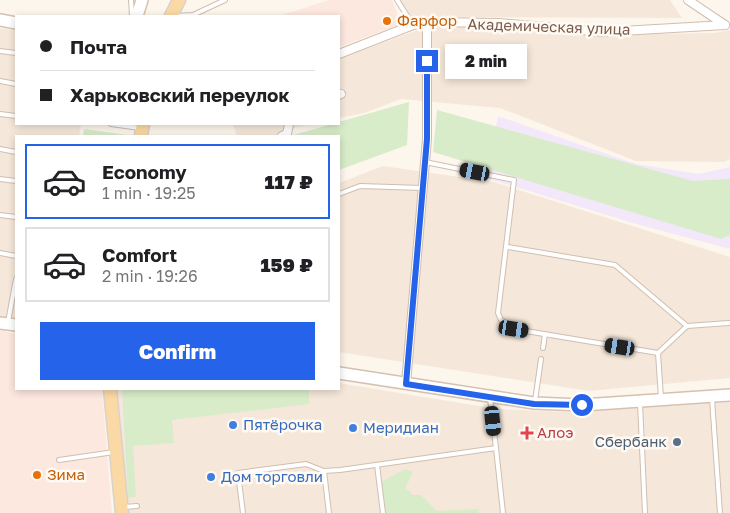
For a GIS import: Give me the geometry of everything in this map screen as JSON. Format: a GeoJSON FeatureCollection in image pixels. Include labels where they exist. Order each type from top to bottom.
{"type":"FeatureCollection","features":[{"type":"Feature","properties":{"kind":"main road"},"geometry":{"type":"LineString","coordinates":[[137,15],[142,0]]}},
{"type":"Feature","properties":{"kind":"main road"},"geometry":{"type":"LineString","coordinates":[[170,15],[173,0]]}},
{"type":"Feature","properties":{"kind":"main road"},"geometry":{"type":"LineString","coordinates":[[171,15],[180,0]]}},
{"type":"Feature","properties":{"kind":"main road"},"geometry":{"type":"LineString","coordinates":[[0,20],[15,23]]}},
{"type":"Feature","properties":{"kind":"main road"},"geometry":{"type":"LineString","coordinates":[[340,374],[534,404],[582,405],[730,395]]}},
{"type":"Feature","properties":{"kind":"main road"},"geometry":{"type":"LineString","coordinates":[[110,390],[122,510]]}},
{"type":"Feature","properties":{"kind":"street"},"geometry":{"type":"LineString","coordinates":[[688,0],[727,24]]}},
{"type":"Feature","properties":{"kind":"street","name":"Академическая улица"},"geometry":{"type":"LineString","coordinates":[[340,54],[413,25],[427,22],[499,23],[604,32],[727,24]]}},
{"type":"Feature","properties":{"kind":"street"},"geometry":{"type":"LineString","coordinates":[[406,384],[425,162],[427,22]]}},
{"type":"Feature","properties":{"kind":"lane"},"geometry":{"type":"LineString","coordinates":[[131,0],[132,15]]}},
{"type":"Feature","properties":{"kind":"lane"},"geometry":{"type":"LineString","coordinates":[[192,15],[225,0]]}},
{"type":"Feature","properties":{"kind":"lane"},"geometry":{"type":"LineString","coordinates":[[396,0],[413,25]]}},
{"type":"Feature","properties":{"kind":"lane"},"geometry":{"type":"LineString","coordinates":[[0,51],[15,53]]}},
{"type":"Feature","properties":{"kind":"lane"},"geometry":{"type":"LineString","coordinates":[[0,81],[15,84]]}},
{"type":"Feature","properties":{"kind":"lane"},"geometry":{"type":"LineString","coordinates":[[0,114],[15,116]]}},
{"type":"Feature","properties":{"kind":"lane"},"geometry":{"type":"LineString","coordinates":[[116,125],[142,130]]}},
{"type":"Feature","properties":{"kind":"lane"},"geometry":{"type":"LineString","coordinates":[[0,149],[15,152]]}},
{"type":"Feature","properties":{"kind":"lane"},"geometry":{"type":"LineString","coordinates":[[425,162],[514,180],[508,248],[498,305],[501,320],[514,329],[658,353]]}},
{"type":"Feature","properties":{"kind":"lane"},"geometry":{"type":"LineString","coordinates":[[0,179],[15,181]]}},
{"type":"Feature","properties":{"kind":"lane"},"geometry":{"type":"LineString","coordinates":[[340,194],[360,186],[423,188]]}},
{"type":"Feature","properties":{"kind":"lane"},"geometry":{"type":"LineString","coordinates":[[0,215],[15,217]]}},
{"type":"Feature","properties":{"kind":"lane"},"geometry":{"type":"LineString","coordinates":[[508,248],[614,265],[687,326]]}},
{"type":"Feature","properties":{"kind":"lane"},"geometry":{"type":"LineString","coordinates":[[0,253],[15,256]]}},
{"type":"Feature","properties":{"kind":"lane"},"geometry":{"type":"LineString","coordinates":[[8,324],[15,285]]}},
{"type":"Feature","properties":{"kind":"lane"},"geometry":{"type":"LineString","coordinates":[[658,353],[687,326],[730,323]]}},
{"type":"Feature","properties":{"kind":"lane"},"geometry":{"type":"LineString","coordinates":[[543,348],[545,334]]}},
{"type":"Feature","properties":{"kind":"lane"},"geometry":{"type":"LineString","coordinates":[[658,353],[662,400]]}},
{"type":"Feature","properties":{"kind":"lane"},"geometry":{"type":"LineString","coordinates":[[534,404],[541,359]]}},
{"type":"Feature","properties":{"kind":"lane"},"geometry":{"type":"LineString","coordinates":[[712,397],[720,513]]}},
{"type":"Feature","properties":{"kind":"lane"},"geometry":{"type":"LineString","coordinates":[[490,398],[503,513]]}},
{"type":"Feature","properties":{"kind":"lane"},"geometry":{"type":"LineString","coordinates":[[640,402],[645,513]]}},
{"type":"Feature","properties":{"kind":"lane"},"geometry":{"type":"LineString","coordinates":[[243,513],[238,473],[306,464],[324,471],[496,448]]}},
{"type":"Feature","properties":{"kind":"lane"},"geometry":{"type":"LineString","coordinates":[[59,460],[116,452]]}},
{"type":"Feature","properties":{"kind":"lane"},"geometry":{"type":"LineString","coordinates":[[377,465],[384,513]]}},
{"type":"Feature","properties":{"kind":"lane"},"geometry":{"type":"LineString","coordinates":[[324,471],[329,513]]}},
{"type":"Feature","properties":{"kind":"lane"},"geometry":{"type":"LineString","coordinates":[[122,510],[137,506]]}},
{"type":"Feature","properties":{"kind":"shaded area"},"geometry":{"type":"Polygon","coordinates":[[[329,0],[392,0],[401,24],[340,47],[340,15],[282,15],[329,0]]]}},
{"type":"Feature","properties":{"kind":"shaded area"},"geometry":{"type":"Polygon","coordinates":[[[399,0],[670,0],[682,18],[412,17],[399,0]]]}},
{"type":"Feature","properties":{"kind":"shaded area"},"geometry":{"type":"Polygon","coordinates":[[[431,25],[595,35],[715,33],[730,30],[730,159],[724,162],[636,161],[500,108],[401,99],[364,113],[340,118],[340,59],[431,25]]]}},
{"type":"Feature","properties":{"kind":"shaded area"},"geometry":{"type":"Polygon","coordinates":[[[0,28],[15,31],[15,125],[81,125],[79,135],[15,135],[15,319],[0,317],[0,28]]]}},
{"type":"Feature","properties":{"kind":"shaded area"},"geometry":{"type":"Polygon","coordinates":[[[498,116],[636,164],[699,174],[730,167],[730,249],[629,222],[487,178],[498,116]]]}},
{"type":"Feature","properties":{"kind":"shaded area"},"geometry":{"type":"Polygon","coordinates":[[[233,125],[307,125],[292,128],[276,135],[237,135],[233,125]]]}},
{"type":"Feature","properties":{"kind":"shaded area"},"geometry":{"type":"Polygon","coordinates":[[[383,166],[494,182],[730,257],[730,378],[589,391],[340,352],[340,183],[383,166]]]}},
{"type":"Feature","properties":{"kind":"shaded area"},"geometry":{"type":"Polygon","coordinates":[[[0,330],[15,334],[15,390],[102,390],[112,513],[0,513],[0,330]]]}},
{"type":"Feature","properties":{"kind":"shaded area"},"geometry":{"type":"Polygon","coordinates":[[[340,383],[497,409],[566,412],[730,402],[730,513],[129,513],[117,390],[340,390],[340,383]]]}},
{"type":"Feature","properties":{"kind":"green space"},"geometry":{"type":"Polygon","coordinates":[[[409,102],[407,145],[340,170],[340,135],[294,135],[328,125],[340,125],[340,122],[409,102]]]}},
{"type":"Feature","properties":{"kind":"green space"},"geometry":{"type":"Polygon","coordinates":[[[437,110],[693,181],[730,179],[730,235],[721,239],[433,152],[437,110]]]}},
{"type":"Feature","properties":{"kind":"green space"},"geometry":{"type":"Polygon","coordinates":[[[84,129],[127,135],[83,135],[84,129]]]}},
{"type":"Feature","properties":{"kind":"green space"},"geometry":{"type":"Polygon","coordinates":[[[122,390],[309,390],[309,404],[172,420],[174,443],[133,446],[136,497],[128,498],[122,390]]]}},
{"type":"Feature","properties":{"kind":"green space"},"geometry":{"type":"Polygon","coordinates":[[[405,469],[413,472],[405,489],[410,491],[412,495],[421,495],[437,511],[479,509],[478,513],[386,513],[381,482],[405,469]]]}},
{"type":"Feature","properties":{"kind":"place","name":"Фарфор"},"geometry":{"type":"Point","coordinates":[387,21]}},
{"type":"Feature","properties":{"kind":"place","name":"Пятёрочка"},"geometry":{"type":"Point","coordinates":[233,425]}},
{"type":"Feature","properties":{"kind":"place","name":"Меридиан"},"geometry":{"type":"Point","coordinates":[353,428]}},
{"type":"Feature","properties":{"kind":"place","name":"Алоэ"},"geometry":{"type":"Point","coordinates":[527,433]}},
{"type":"Feature","properties":{"kind":"place","name":"Сбербанк"},"geometry":{"type":"Point","coordinates":[677,442]}},
{"type":"Feature","properties":{"kind":"place","name":"Зима"},"geometry":{"type":"Point","coordinates":[37,475]}},
{"type":"Feature","properties":{"kind":"place","name":"Дом торговли"},"geometry":{"type":"Point","coordinates":[211,477]}},
{"type":"Feature","properties":{"kind":"route"},"geometry":{"type":"LineString","coordinates":[[427,61],[427,139],[423,166],[422,203],[406,384],[534,404],[582,405]]}}]}
